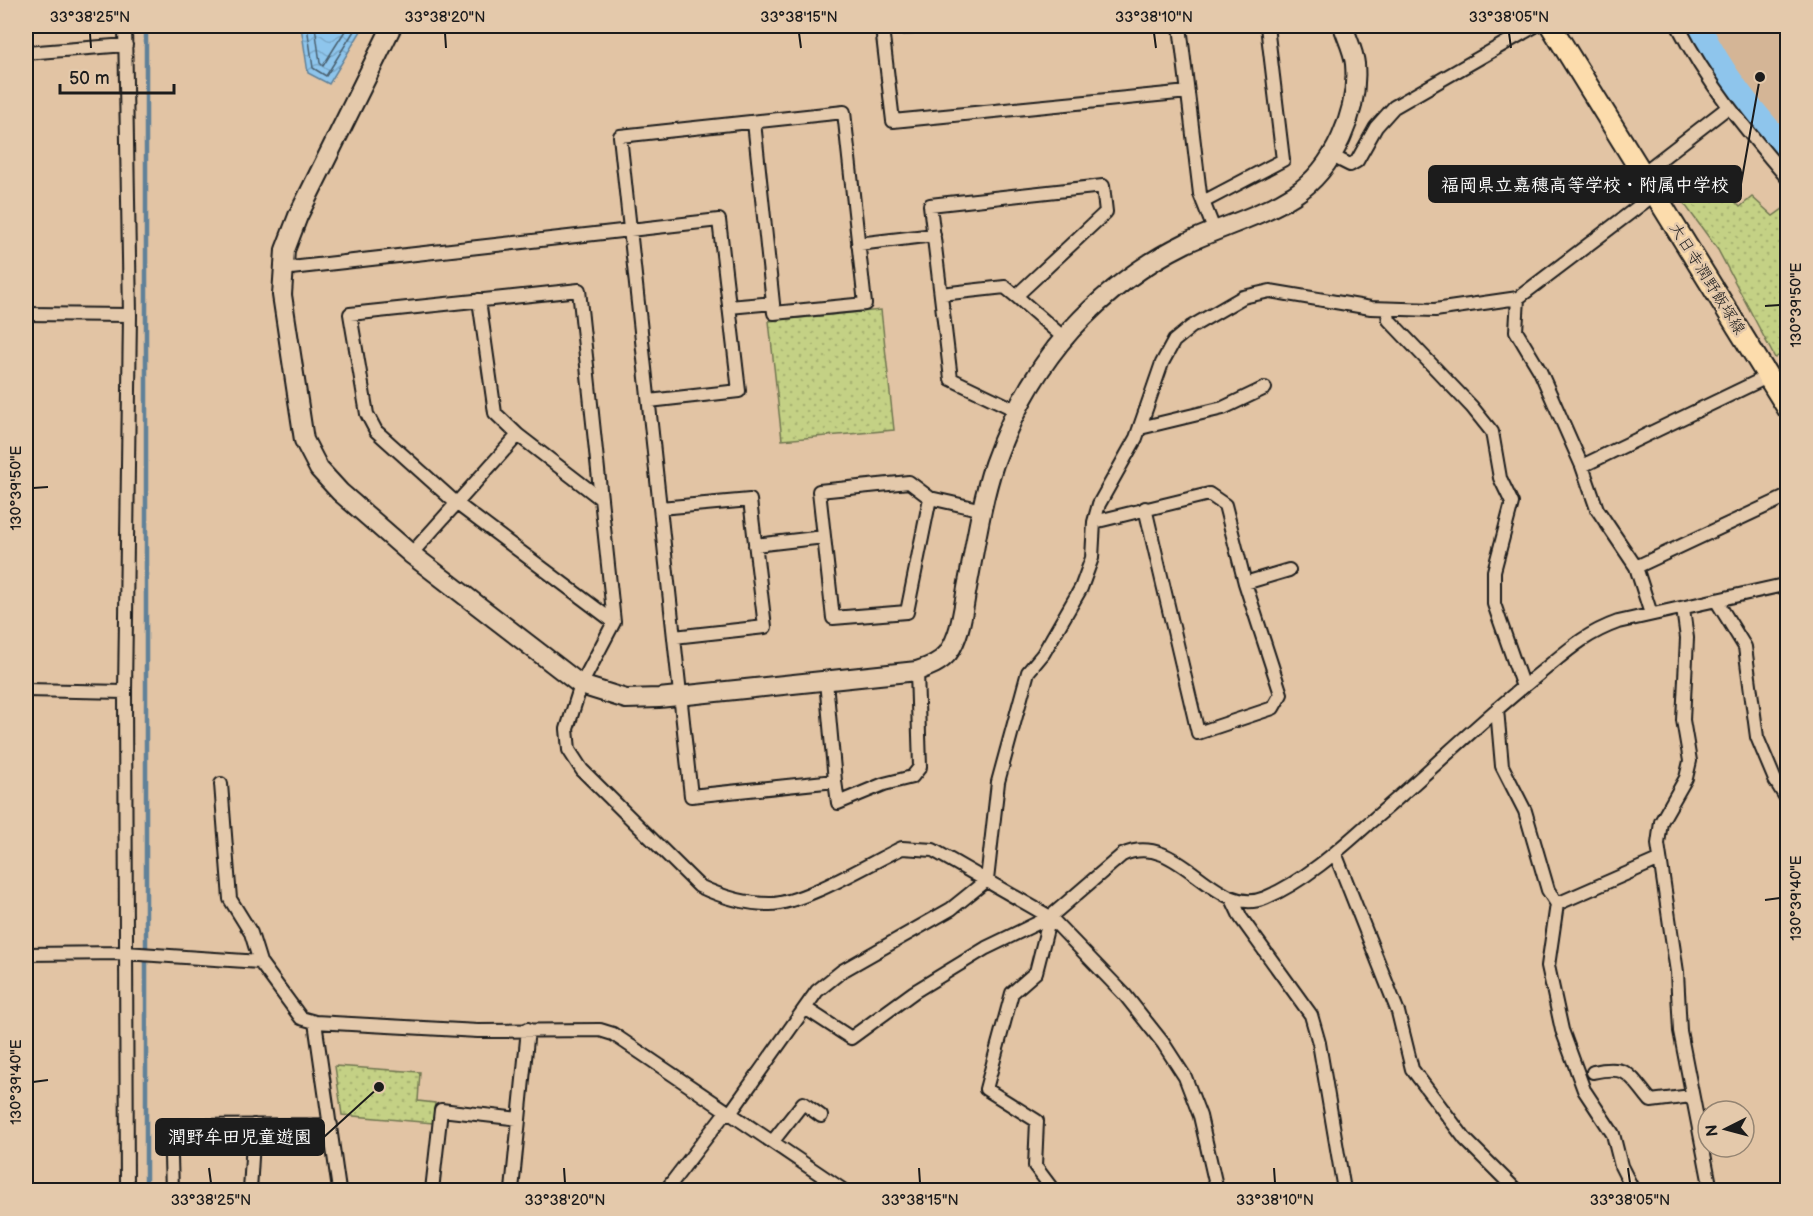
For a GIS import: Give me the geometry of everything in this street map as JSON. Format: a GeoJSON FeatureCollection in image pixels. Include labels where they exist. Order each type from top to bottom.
{"type":"FeatureCollection","features":[{"type":"Feature","properties":{"kind":"main road","name":"大日寺潤野飯塚線"},"geometry":{"type":"LineString","coordinates":[[1551,26],[1788,409]]}},
{"type":"Feature","properties":{"kind":"street"},"geometry":{"type":"LineString","coordinates":[[125,26],[130,315],[125,692],[130,954],[127,1191]]}},
{"type":"Feature","properties":{"kind":"street"},"geometry":{"type":"LineString","coordinates":[[392,26],[298,216],[285,250],[282,295],[304,440],[320,469],[340,492],[411,554],[581,685],[626,699],[680,696],[917,671],[941,659],[955,638],[994,463],[1018,411],[1049,355],[1108,294],[1142,268],[1185,244],[1294,194],[1332,156],[1351,107],[1355,85],[1355,62],[1343,26]]}},
{"type":"Feature","properties":{"kind":"street"},"geometry":{"type":"LineString","coordinates":[[948,26],[882,28],[893,121],[1188,92]]}},
{"type":"Feature","properties":{"kind":"street"},"geometry":{"type":"LineString","coordinates":[[1180,26],[1203,202],[1215,232]]}},
{"type":"Feature","properties":{"kind":"street"},"geometry":{"type":"LineString","coordinates":[[1203,202],[1283,160],[1267,26]]}},
{"type":"Feature","properties":{"kind":"street"},"geometry":{"type":"LineString","coordinates":[[1332,156],[1350,165],[1357,161],[1376,127],[1394,107],[1535,26]]}},
{"type":"Feature","properties":{"kind":"street"},"geometry":{"type":"LineString","coordinates":[[1678,26],[1697,64],[1727,108],[1788,179]]}},
{"type":"Feature","properties":{"kind":"street"},"geometry":{"type":"LineString","coordinates":[[26,53],[126,45]]}},
{"type":"Feature","properties":{"kind":"street"},"geometry":{"type":"LineString","coordinates":[[1643,173],[1727,108]]}},
{"type":"Feature","properties":{"kind":"street"},"geometry":{"type":"LineString","coordinates":[[754,122],[774,313],[865,304],[844,112],[620,136],[691,796],[835,780]]}},
{"type":"Feature","properties":{"kind":"street"},"geometry":{"type":"LineString","coordinates":[[1016,296],[1106,212],[1103,186],[930,205],[951,379],[1018,411]]}},
{"type":"Feature","properties":{"kind":"street"},"geometry":{"type":"LineString","coordinates":[[666,1191],[722,1118],[731,1112],[817,991],[842,971],[951,909],[987,880],[998,782],[1028,672],[1042,654],[1081,588],[1092,558],[1094,522],[1107,484],[1136,438],[1162,363],[1174,341],[1191,327],[1243,297],[1270,291],[1388,309],[1435,309],[1518,298],[1655,194]]}},
{"type":"Feature","properties":{"kind":"street"},"geometry":{"type":"LineString","coordinates":[[282,269],[719,220],[739,391],[649,401]]}},
{"type":"Feature","properties":{"kind":"street"},"geometry":{"type":"LineString","coordinates":[[858,244],[934,235]]}},
{"type":"Feature","properties":{"kind":"street"},"geometry":{"type":"LineString","coordinates":[[941,294],[1005,286],[1064,338]]}},
{"type":"Feature","properties":{"kind":"street"},"geometry":{"type":"LineString","coordinates":[[614,622],[456,503],[376,431],[367,414],[350,314],[579,290],[614,622],[581,685],[567,729],[569,750],[582,770],[699,886],[742,902],[772,904],[802,896],[902,848],[918,848],[933,850],[1050,916],[1125,995],[1163,1043],[1185,1077],[1200,1116],[1217,1191]]}},
{"type":"Feature","properties":{"kind":"street"},"geometry":{"type":"LineString","coordinates":[[1518,298],[1516,331],[1540,371],[1582,466],[1597,509],[1636,567],[1651,614]]}},
{"type":"Feature","properties":{"kind":"street"},"geometry":{"type":"LineString","coordinates":[[479,300],[495,413],[518,435],[601,499]]}},
{"type":"Feature","properties":{"kind":"street"},"geometry":{"type":"LineString","coordinates":[[729,307],[773,303]]}},
{"type":"Feature","properties":{"kind":"street"},"geometry":{"type":"LineString","coordinates":[[1388,309],[1389,320],[1472,407],[1492,432],[1500,478],[1512,503],[1494,571],[1494,604],[1523,687]]}},
{"type":"Feature","properties":{"kind":"street"},"geometry":{"type":"LineString","coordinates":[[26,314],[130,315]]}},
{"type":"Feature","properties":{"kind":"street"},"geometry":{"type":"LineString","coordinates":[[1582,466],[1767,377]]}},
{"type":"Feature","properties":{"kind":"street"},"geometry":{"type":"LineString","coordinates":[[1140,428],[1223,408],[1265,388]]}},
{"type":"Feature","properties":{"kind":"street"},"geometry":{"type":"LineString","coordinates":[[411,554],[518,435]]}},
{"type":"Feature","properties":{"kind":"street"},"geometry":{"type":"LineString","coordinates":[[930,498],[907,612],[833,618],[819,490],[909,482],[930,498],[983,510]]}},
{"type":"Feature","properties":{"kind":"street"},"geometry":{"type":"LineString","coordinates":[[1094,522],[1145,508],[1209,494],[1225,505],[1245,583],[1281,694],[1273,708],[1198,733],[1145,508]]}},
{"type":"Feature","properties":{"kind":"street"},"geometry":{"type":"LineString","coordinates":[[1636,567],[1788,496]]}},
{"type":"Feature","properties":{"kind":"street"},"geometry":{"type":"LineString","coordinates":[[660,508],[750,500],[765,627],[674,637]]}},
{"type":"Feature","properties":{"kind":"street"},"geometry":{"type":"LineString","coordinates":[[755,545],[824,537]]}},
{"type":"Feature","properties":{"kind":"street"},"geometry":{"type":"LineString","coordinates":[[1245,583],[1289,570]]}},
{"type":"Feature","properties":{"kind":"street"},"geometry":{"type":"LineString","coordinates":[[805,1008],[851,1038],[914,992],[986,948],[1050,916],[1122,855],[1136,849],[1154,850],[1191,870],[1232,899],[1246,902],[1263,898],[1335,853],[1497,709],[1593,631],[1651,614],[1683,609],[1788,584]]}},
{"type":"Feature","properties":{"kind":"street"},"geometry":{"type":"LineString","coordinates":[[1716,600],[1745,648],[1757,737],[1775,780],[1788,801]]}},
{"type":"Feature","properties":{"kind":"street"},"geometry":{"type":"LineString","coordinates":[[1683,609],[1687,638],[1683,720],[1690,761],[1686,778],[1660,822],[1660,860],[1677,972],[1680,1031],[1711,1191]]}},
{"type":"Feature","properties":{"kind":"street"},"geometry":{"type":"LineString","coordinates":[[826,681],[837,803],[884,784],[912,777],[920,767],[917,671]]}},
{"type":"Feature","properties":{"kind":"street"},"geometry":{"type":"LineString","coordinates":[[26,690],[125,692]]}},
{"type":"Feature","properties":{"kind":"street"},"geometry":{"type":"LineString","coordinates":[[1497,709],[1502,766],[1525,812],[1548,890],[1557,904],[1548,966],[1562,1030],[1584,1090],[1613,1134],[1621,1166],[1633,1191]]}},
{"type":"Feature","properties":{"kind":"street"},"geometry":{"type":"LineString","coordinates":[[221,784],[230,899],[251,933],[260,962],[301,1018],[315,1022],[478,1031],[600,1030],[613,1034],[731,1112],[843,1191]]}},
{"type":"Feature","properties":{"kind":"street"},"geometry":{"type":"LineString","coordinates":[[1335,853],[1398,1012],[1412,1069],[1465,1139],[1516,1191]]}},
{"type":"Feature","properties":{"kind":"street"},"geometry":{"type":"LineString","coordinates":[[1557,904],[1660,860]]}},
{"type":"Feature","properties":{"kind":"street"},"geometry":{"type":"LineString","coordinates":[[1232,899],[1241,918],[1311,1015],[1319,1043],[1344,1191]]}},
{"type":"Feature","properties":{"kind":"street"},"geometry":{"type":"LineString","coordinates":[[1050,916],[1036,972],[1012,993],[986,1089],[1038,1121],[1035,1166],[1053,1191]]}},
{"type":"Feature","properties":{"kind":"street"},"geometry":{"type":"LineString","coordinates":[[26,954],[130,954],[260,962]]}},
{"type":"Feature","properties":{"kind":"street"},"geometry":{"type":"LineString","coordinates":[[315,1022],[332,1125],[339,1191]]}},
{"type":"Feature","properties":{"kind":"street"},"geometry":{"type":"LineString","coordinates":[[512,1191],[528,1029]]}},
{"type":"Feature","properties":{"kind":"street"},"geometry":{"type":"LineString","coordinates":[[1593,1072],[1611,1068],[1622,1069],[1630,1074],[1651,1101],[1691,1096]]}},
{"type":"Feature","properties":{"kind":"street"},"geometry":{"type":"LineString","coordinates":[[773,1141],[803,1102],[821,1116]]}},
{"type":"Feature","properties":{"kind":"street"},"geometry":{"type":"LineString","coordinates":[[432,1191],[441,1110],[519,1119]]}},
{"type":"Feature","properties":{"kind":"street"},"geometry":{"type":"LineString","coordinates":[[250,1191],[254,1125]]}},
{"type":"Feature","properties":{"kind":"street"},"geometry":{"type":"LineString","coordinates":[[172,1191],[170,1126],[332,1125]]}},
{"type":"Feature","properties":{"kind":"shaded area"},"geometry":{"type":"Polygon","coordinates":[[[1702,26],[1787,26],[1787,148],[1721,61],[1702,26]]]}},
{"type":"Feature","properties":{"kind":"green space"},"geometry":{"type":"Polygon","coordinates":[[[1715,181],[1740,207],[1752,197],[1773,216],[1787,206],[1787,350],[1775,358],[1718,250],[1683,202],[1715,181]]]}},
{"type":"Feature","properties":{"kind":"green space"},"geometry":{"type":"Polygon","coordinates":[[[881,310],[894,430],[782,440],[769,321],[881,310]]]}},
{"type":"Feature","properties":{"kind":"green space"},"geometry":{"type":"Polygon","coordinates":[[[335,1066],[420,1072],[418,1101],[435,1103],[433,1123],[342,1115],[335,1066]]]}},
{"type":"Feature","properties":{"kind":"water"},"geometry":{"type":"Polygon","coordinates":[[[301,26],[364,26],[329,84],[308,73],[301,26]]]}},
{"type":"Feature","properties":{"kind":"waterway"},"geometry":{"type":"LineString","coordinates":[[146,26],[146,1190]]}},
{"type":"Feature","properties":{"kind":"waterway"},"geometry":{"type":"LineString","coordinates":[[1697,26],[1716,61],[1737,92],[1788,153]]}},
{"type":"Feature","properties":{"kind":"place","name":"福岡県立嘉穂高等学校・附属中学校"},"geometry":{"type":"Point","coordinates":[1760,77]}},
{"type":"Feature","properties":{"kind":"place","name":"潤野牟田児童遊園"},"geometry":{"type":"Point","coordinates":[379,1087]}}]}
